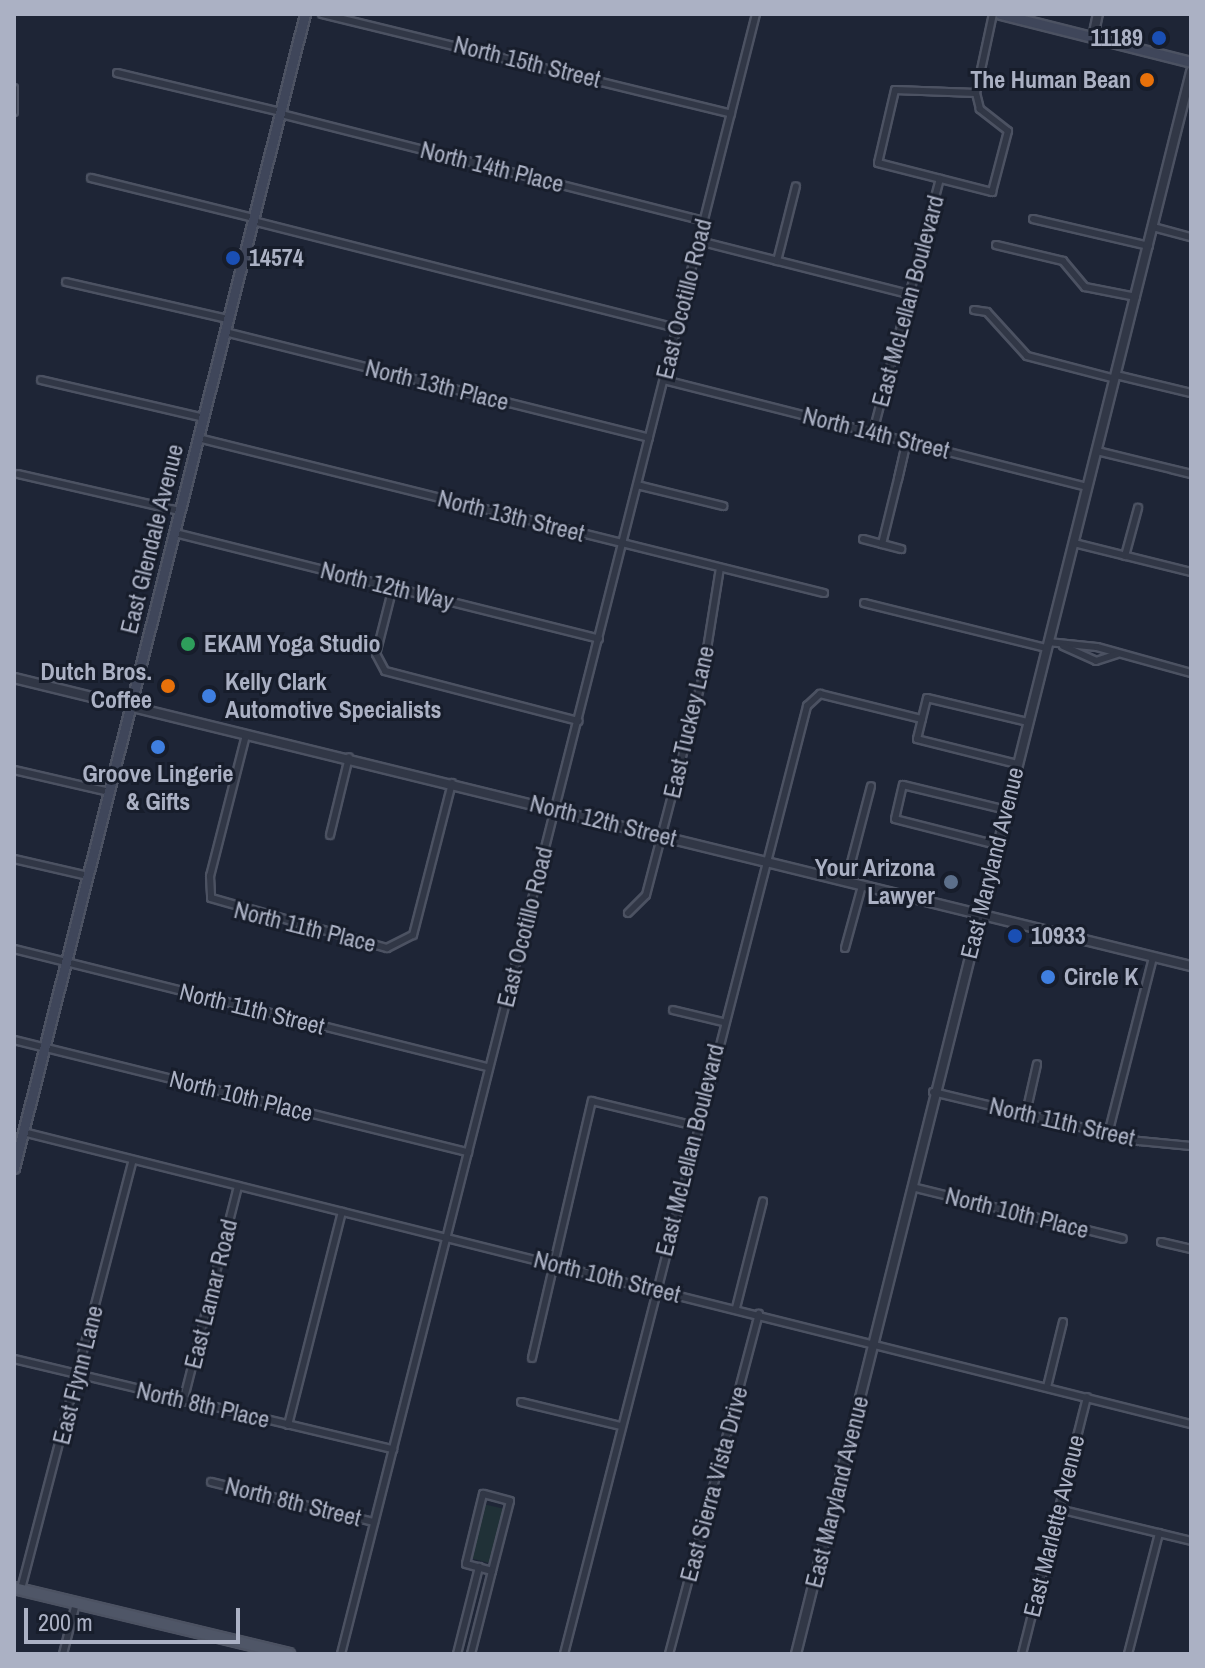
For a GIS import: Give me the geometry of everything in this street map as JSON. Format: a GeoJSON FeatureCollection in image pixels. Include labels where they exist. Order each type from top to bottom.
{"type":"FeatureCollection","features":[{"type":"Feature","properties":{"kind":"main road","name":"East Glendale Avenue"},"geometry":{"type":"LineString","coordinates":[[14,1168],[305,14]]}},
{"type":"Feature","properties":{"kind":"main road"},"geometry":{"type":"LineString","coordinates":[[1000,14],[1191,62]]}},
{"type":"Feature","properties":{"kind":"main road"},"geometry":{"type":"LineString","coordinates":[[17,1588],[289,1654]]}},
{"type":"Feature","properties":{"kind":"street","name":"North 15th Street"},"geometry":{"type":"LineString","coordinates":[[322,14],[731,114]]}},
{"type":"Feature","properties":{"kind":"street","name":"East Ocotillo Road"},"geometry":{"type":"LineString","coordinates":[[341,1654],[755,14]]}},
{"type":"Feature","properties":{"kind":"street"},"geometry":{"type":"LineString","coordinates":[[940,179],[878,163],[895,90],[976,93],[993,14]]}},
{"type":"Feature","properties":{"kind":"street"},"geometry":{"type":"LineString","coordinates":[[1093,37],[1098,14]]}},
{"type":"Feature","properties":{"kind":"street","name":"East Maryland Avenue"},"geometry":{"type":"LineString","coordinates":[[796,1654],[933,1092],[1191,72]]}},
{"type":"Feature","properties":{"kind":"street","name":"North 14th Place"},"geometry":{"type":"LineString","coordinates":[[117,73],[704,221]]}},
{"type":"Feature","properties":{"kind":"street"},"geometry":{"type":"LineString","coordinates":[[14,112],[15,88]]}},
{"type":"Feature","properties":{"kind":"street","name":"East McLellan Boulevard"},"geometry":{"type":"LineString","coordinates":[[873,432],[940,179],[992,192],[1008,131],[980,109],[976,93]]}},
{"type":"Feature","properties":{"kind":"street"},"geometry":{"type":"LineString","coordinates":[[91,178],[676,328]]}},
{"type":"Feature","properties":{"kind":"street"},"geometry":{"type":"LineString","coordinates":[[777,261],[796,186]]}},
{"type":"Feature","properties":{"kind":"street"},"geometry":{"type":"LineString","coordinates":[[1033,219],[1149,246]]}},
{"type":"Feature","properties":{"kind":"street"},"geometry":{"type":"LineString","coordinates":[[1153,227],[1191,237]]}},
{"type":"Feature","properties":{"kind":"street"},"geometry":{"type":"LineString","coordinates":[[699,241],[908,294]]}},
{"type":"Feature","properties":{"kind":"street"},"geometry":{"type":"LineString","coordinates":[[996,245],[1063,261],[1085,287],[1136,297]]}},
{"type":"Feature","properties":{"kind":"street"},"geometry":{"type":"LineString","coordinates":[[66,282],[228,319]]}},
{"type":"Feature","properties":{"kind":"street"},"geometry":{"type":"LineString","coordinates":[[974,310],[987,312],[1027,356],[1191,393]]}},
{"type":"Feature","properties":{"kind":"street","name":"North 13th Place"},"geometry":{"type":"LineString","coordinates":[[225,332],[649,438]]}},
{"type":"Feature","properties":{"kind":"street"},"geometry":{"type":"LineString","coordinates":[[41,380],[204,418]]}},
{"type":"Feature","properties":{"kind":"street","name":"North 14th Street"},"geometry":{"type":"LineString","coordinates":[[664,380],[1088,487]]}},
{"type":"Feature","properties":{"kind":"street","name":"North 13th Street"},"geometry":{"type":"LineString","coordinates":[[198,438],[824,593]]}},
{"type":"Feature","properties":{"kind":"street","name":"East McLellan Boulevard"},"geometry":{"type":"LineString","coordinates":[[882,544],[898,479],[898,463],[907,441]]}},
{"type":"Feature","properties":{"kind":"street","name":"East McLellan Boulevard"},"geometry":{"type":"LineString","coordinates":[[898,479],[906,465],[905,449]]}},
{"type":"Feature","properties":{"kind":"street"},"geometry":{"type":"LineString","coordinates":[[1097,451],[1191,474]]}},
{"type":"Feature","properties":{"kind":"street"},"geometry":{"type":"LineString","coordinates":[[898,463],[906,465]]}},
{"type":"Feature","properties":{"kind":"street"},"geometry":{"type":"LineString","coordinates":[[18,474],[180,511]]}},
{"type":"Feature","properties":{"kind":"street"},"geometry":{"type":"LineString","coordinates":[[637,485],[723,506]]}},
{"type":"Feature","properties":{"kind":"street"},"geometry":{"type":"LineString","coordinates":[[1125,556],[1138,508]]}},
{"type":"Feature","properties":{"kind":"street","name":"North 12th Way"},"geometry":{"type":"LineString","coordinates":[[175,533],[599,639]]}},
{"type":"Feature","properties":{"kind":"street"},"geometry":{"type":"LineString","coordinates":[[863,539],[901,549]]}},
{"type":"Feature","properties":{"kind":"street"},"geometry":{"type":"LineString","coordinates":[[1074,543],[1191,572]]}},
{"type":"Feature","properties":{"kind":"street","name":"East Tuckey Lane"},"geometry":{"type":"LineString","coordinates":[[628,913],[646,895],[662,835],[702,680],[720,568]]}},
{"type":"Feature","properties":{"kind":"street"},"geometry":{"type":"LineString","coordinates":[[393,587],[376,654],[385,671],[579,721]]}},
{"type":"Feature","properties":{"kind":"street"},"geometry":{"type":"LineString","coordinates":[[864,603],[1047,645],[1117,654],[1191,673]]}},
{"type":"Feature","properties":{"kind":"street"},"geometry":{"type":"LineString","coordinates":[[1063,646],[1096,661],[1117,654]]}},
{"type":"Feature","properties":{"kind":"street","name":"North 12th Street"},"geometry":{"type":"LineString","coordinates":[[14,678],[349,757],[978,916],[1191,966]]}},
{"type":"Feature","properties":{"kind":"street","name":"East McLellan Boulevard"},"geometry":{"type":"LineString","coordinates":[[564,1654],[695,1126],[812,695],[922,719]]}},
{"type":"Feature","properties":{"kind":"street"},"geometry":{"type":"LineString","coordinates":[[1017,764],[917,739],[927,698],[1028,722]]}},
{"type":"Feature","properties":{"kind":"street","name":"North 11th Place"},"geometry":{"type":"LineString","coordinates":[[246,735],[209,891],[218,905],[387,948],[408,940],[452,783]]}},
{"type":"Feature","properties":{"kind":"street"},"geometry":{"type":"LineString","coordinates":[[330,835],[349,757]]}},
{"type":"Feature","properties":{"kind":"street"},"geometry":{"type":"LineString","coordinates":[[14,770],[109,792]]}},
{"type":"Feature","properties":{"kind":"street"},"geometry":{"type":"LineString","coordinates":[[997,845],[895,819],[903,785],[1006,810]]}},
{"type":"Feature","properties":{"kind":"street"},"geometry":{"type":"LineString","coordinates":[[846,882],[871,786]]}},
{"type":"Feature","properties":{"kind":"street"},"geometry":{"type":"LineString","coordinates":[[14,859],[88,876]]}},
{"type":"Feature","properties":{"kind":"street"},"geometry":{"type":"LineString","coordinates":[[845,948],[862,886]]}},
{"type":"Feature","properties":{"kind":"street","name":"North 11th Street"},"geometry":{"type":"LineString","coordinates":[[14,949],[489,1067]]}},
{"type":"Feature","properties":{"kind":"street"},"geometry":{"type":"LineString","coordinates":[[1108,1134],[1153,957]]}},
{"type":"Feature","properties":{"kind":"street"},"geometry":{"type":"LineString","coordinates":[[673,1010],[723,1022]]}},
{"type":"Feature","properties":{"kind":"street","name":"North 10th Place"},"geometry":{"type":"LineString","coordinates":[[14,1040],[468,1152]]}},
{"type":"Feature","properties":{"kind":"street"},"geometry":{"type":"LineString","coordinates":[[1026,1113],[1037,1064]]}},
{"type":"Feature","properties":{"kind":"street","name":"North 11th Street"},"geometry":{"type":"LineString","coordinates":[[933,1092],[1108,1134],[1191,1146]]}},
{"type":"Feature","properties":{"kind":"street"},"geometry":{"type":"LineString","coordinates":[[532,1358],[592,1101],[695,1126]]}},
{"type":"Feature","properties":{"kind":"street","name":"North 10th Street"},"geometry":{"type":"LineString","coordinates":[[23,1132],[1191,1424]]}},
{"type":"Feature","properties":{"kind":"street","name":"East Flynn Lane"},"geometry":{"type":"LineString","coordinates":[[17,1588],[79,1375],[133,1160]]}},
{"type":"Feature","properties":{"kind":"street","name":"East Lamar Road"},"geometry":{"type":"LineString","coordinates":[[183,1402],[238,1186]]}},
{"type":"Feature","properties":{"kind":"street","name":"North 10th Place"},"geometry":{"type":"LineString","coordinates":[[912,1187],[1123,1239]]}},
{"type":"Feature","properties":{"kind":"street"},"geometry":{"type":"LineString","coordinates":[[736,1308],[763,1201]]}},
{"type":"Feature","properties":{"kind":"street"},"geometry":{"type":"LineString","coordinates":[[288,1425],[342,1212]]}},
{"type":"Feature","properties":{"kind":"street"},"geometry":{"type":"LineString","coordinates":[[1161,1242],[1191,1249]]}},
{"type":"Feature","properties":{"kind":"street","name":"East Sierra Vista Drive"},"geometry":{"type":"LineString","coordinates":[[669,1654],[759,1314]]}},
{"type":"Feature","properties":{"kind":"street"},"geometry":{"type":"LineString","coordinates":[[1047,1387],[1063,1322]]}},
{"type":"Feature","properties":{"kind":"street","name":"North 8th Place"},"geometry":{"type":"LineString","coordinates":[[14,1359],[183,1402],[393,1449]]}},
{"type":"Feature","properties":{"kind":"street","name":"East Marlette Avenue"},"geometry":{"type":"LineString","coordinates":[[1022,1654],[1087,1397]]}},
{"type":"Feature","properties":{"kind":"street"},"geometry":{"type":"LineString","coordinates":[[521,1402],[621,1426]]}},
{"type":"Feature","properties":{"kind":"street","name":"North 8th Street"},"geometry":{"type":"LineString","coordinates":[[211,1482],[374,1522]]}},
{"type":"Feature","properties":{"kind":"street"},"geometry":{"type":"LineString","coordinates":[[471,1654],[510,1501],[483,1494],[466,1564],[492,1571]]}},
{"type":"Feature","properties":{"kind":"street"},"geometry":{"type":"LineString","coordinates":[[1059,1509],[1191,1541]]}},
{"type":"Feature","properties":{"kind":"street"},"geometry":{"type":"LineString","coordinates":[[1128,1654],[1159,1533]]}},
{"type":"Feature","properties":{"kind":"street"},"geometry":{"type":"LineString","coordinates":[[457,1654],[479,1567]]}},
{"type":"Feature","properties":{"kind":"street"},"geometry":{"type":"LineString","coordinates":[[63,1654],[76,1602]]}},
{"type":"Feature","properties":{"kind":"shaded area"},"geometry":{"type":"Polygon","coordinates":[[[483,1504],[505,1509],[489,1563],[470,1558],[483,1504]]]}},
{"type":"Feature","properties":{"kind":"place","name":"11189"},"geometry":{"type":"Point","coordinates":[1159,38]}},
{"type":"Feature","properties":{"kind":"place","name":"The Human Bean"},"geometry":{"type":"Point","coordinates":[1147,80]}},
{"type":"Feature","properties":{"kind":"place","name":"14574"},"geometry":{"type":"Point","coordinates":[233,258]}},
{"type":"Feature","properties":{"kind":"place","name":"EKAM Yoga Studio"},"geometry":{"type":"Point","coordinates":[188,644]}},
{"type":"Feature","properties":{"kind":"place","name":"Dutch Bros. Coffee"},"geometry":{"type":"Point","coordinates":[168,686]}},
{"type":"Feature","properties":{"kind":"place","name":"Kelly Clark Automotive Specialists"},"geometry":{"type":"Point","coordinates":[209,696]}},
{"type":"Feature","properties":{"kind":"place","name":"Groove Lingerie & Gifts"},"geometry":{"type":"Point","coordinates":[158,747]}},
{"type":"Feature","properties":{"kind":"place","name":"Your Arizona Lawyer"},"geometry":{"type":"Point","coordinates":[951,882]}},
{"type":"Feature","properties":{"kind":"place","name":"10933"},"geometry":{"type":"Point","coordinates":[1015,936]}},
{"type":"Feature","properties":{"kind":"place","name":"Circle K"},"geometry":{"type":"Point","coordinates":[1048,977]}}]}
